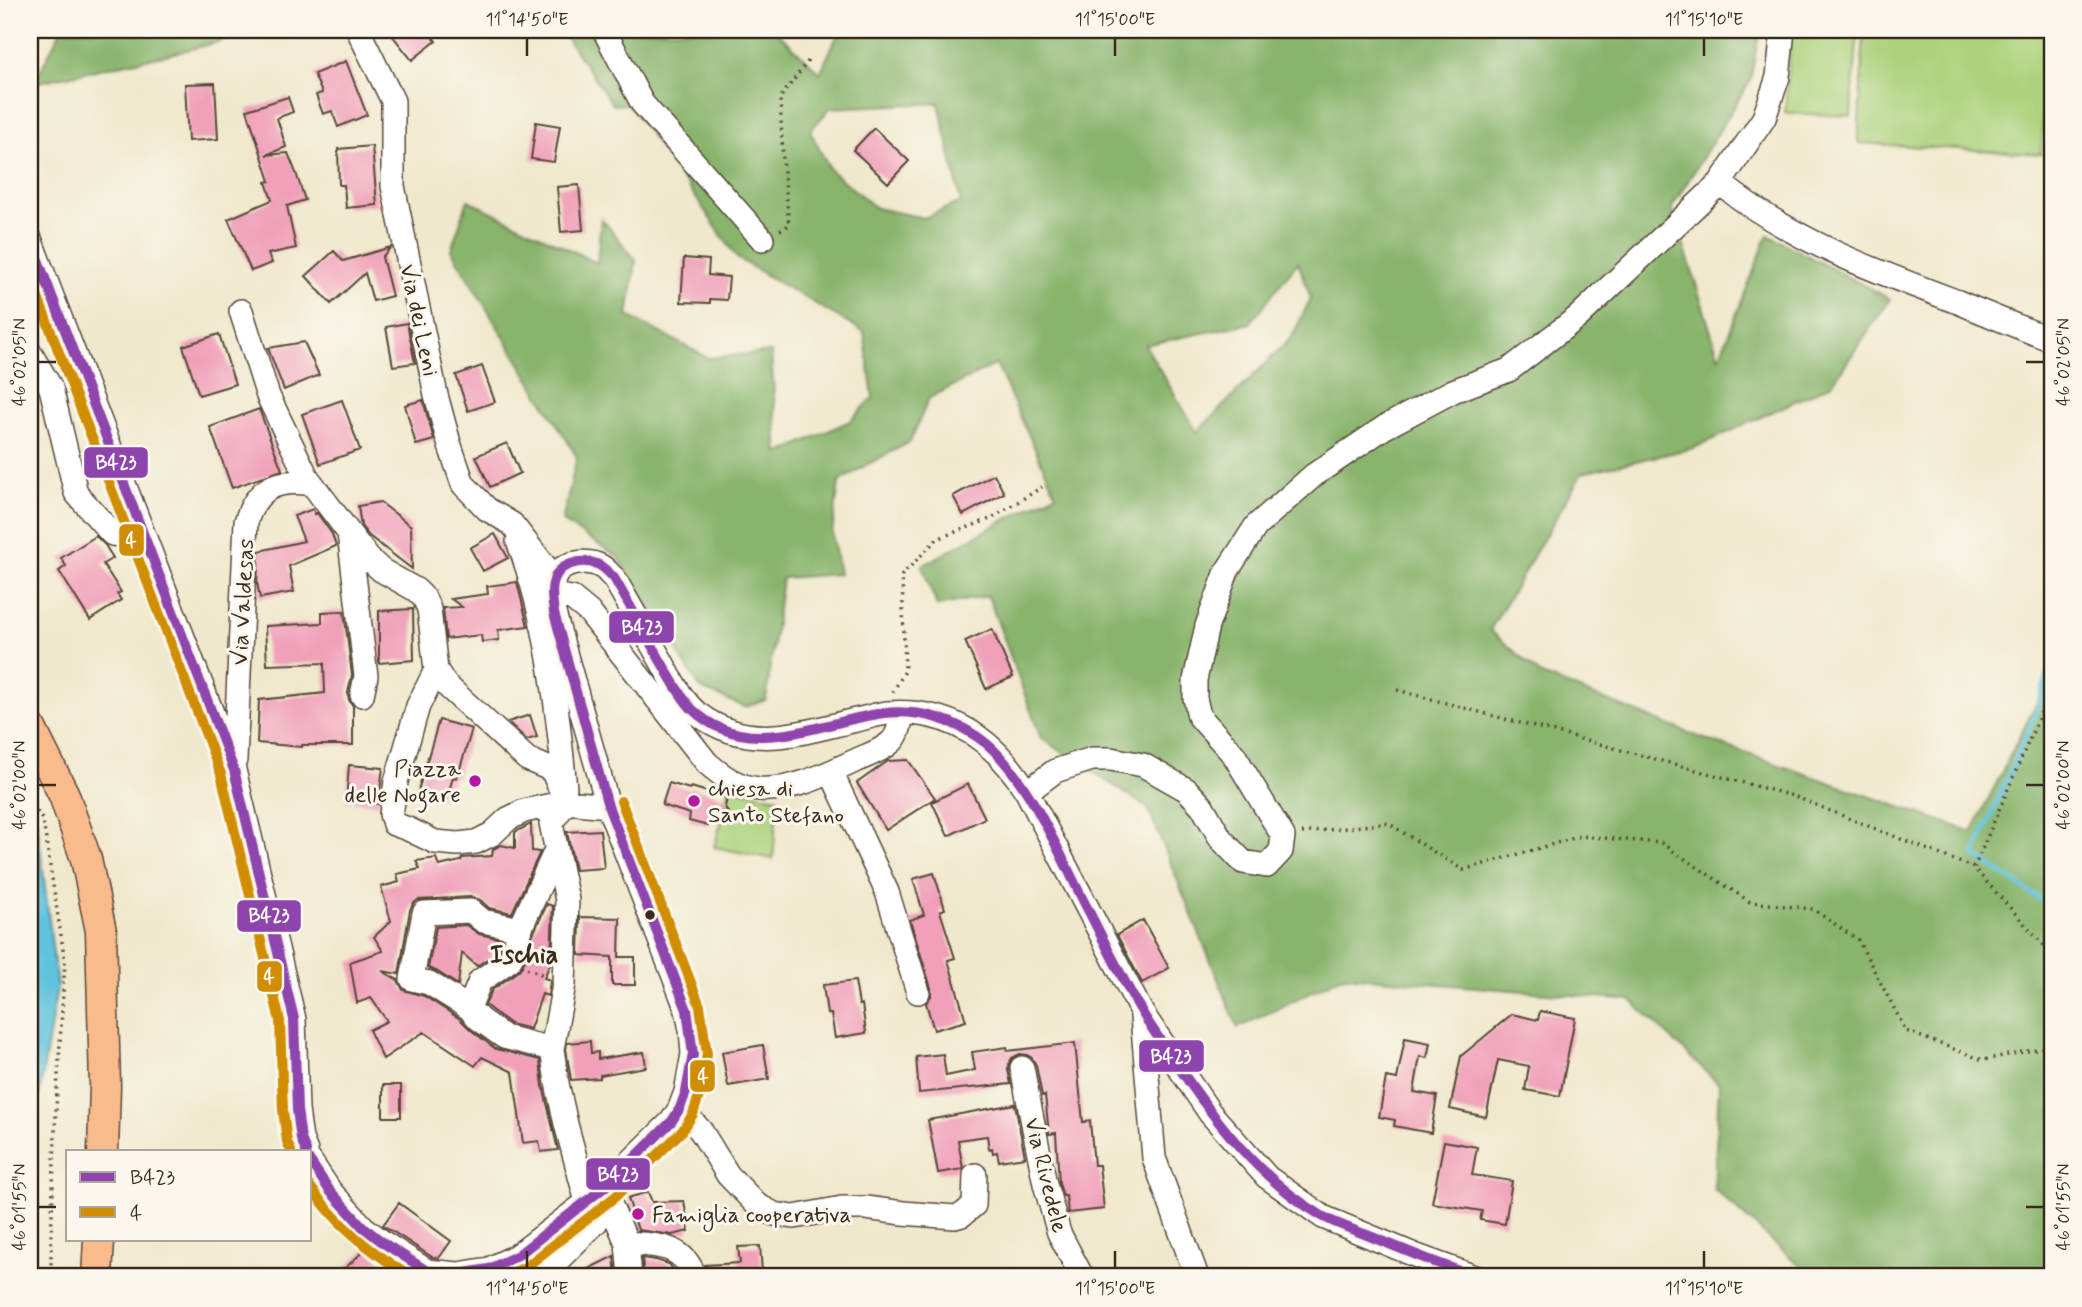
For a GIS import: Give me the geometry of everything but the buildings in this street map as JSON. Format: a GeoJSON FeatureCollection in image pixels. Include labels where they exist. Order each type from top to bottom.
{"type":"FeatureCollection","features":[{"type":"Feature","properties":{"kind":"main road"},"geometry":{"type":"LineString","coordinates":[[30,727],[69,807],[86,859],[101,931],[105,1086],[103,1150]]}},
{"type":"Feature","properties":{"kind":"main road"},"geometry":{"type":"LineString","coordinates":[[97,1277],[99,1240]]}},
{"type":"Feature","properties":{"kind":"street","name":"Via dei Leni"},"geometry":{"type":"LineString","coordinates":[[358,30],[393,101],[393,186],[436,395],[463,484],[486,509],[512,524],[553,586]]}},
{"type":"Feature","properties":{"kind":"street"},"geometry":{"type":"LineString","coordinates":[[604,30],[642,103],[762,239]]}},
{"type":"Feature","properties":{"kind":"street"},"geometry":{"type":"LineString","coordinates":[[1021,783],[1092,759],[1111,759],[1143,765],[1187,790],[1202,806],[1221,839],[1243,862],[1267,866],[1281,851],[1283,836],[1234,755],[1199,716],[1195,698],[1195,680],[1207,626],[1227,571],[1256,526],[1314,475],[1385,427],[1453,391],[1509,370],[1578,317],[1720,183],[1763,117],[1778,77],[1783,30]]}},
{"type":"Feature","properties":{"kind":"street"},"geometry":{"type":"LineString","coordinates":[[1720,183],[1753,208],[1842,257],[2052,340]]}},
{"type":"Feature","properties":{"kind":"street"},"geometry":{"type":"LineString","coordinates":[[30,239],[234,770],[294,1019],[297,1110],[301,1139],[306,1150]]}},
{"type":"Feature","properties":{"kind":"street"},"geometry":{"type":"LineString","coordinates":[[241,311],[268,396],[307,477],[361,550],[381,570],[416,590],[424,598],[429,609],[436,670],[444,684],[527,759],[552,770],[566,802]]}},
{"type":"Feature","properties":{"kind":"street"},"geometry":{"type":"LineString","coordinates":[[30,353],[51,388],[76,493],[112,534],[145,538]]}},
{"type":"Feature","properties":{"kind":"street","name":"Via Valdesas"},"geometry":{"type":"LineString","coordinates":[[234,770],[246,522],[250,508],[261,492],[295,481],[312,484]]}},
{"type":"Feature","properties":{"kind":"street"},"geometry":{"type":"LineString","coordinates":[[512,524],[526,564],[548,647],[557,702],[566,802],[551,823],[567,900],[564,984],[552,1049],[563,1110],[600,1196],[627,1243],[630,1277]]}},
{"type":"Feature","properties":{"kind":"street"},"geometry":{"type":"LineString","coordinates":[[349,533],[366,676],[362,695]]}},
{"type":"Feature","properties":{"kind":"street"},"geometry":{"type":"LineString","coordinates":[[312,1164],[330,1191],[363,1227],[385,1244],[427,1270],[458,1274],[489,1269],[518,1255],[600,1196],[666,1128],[680,1108],[693,1054],[689,1020],[608,806],[554,613],[553,586],[563,569],[576,562],[591,563],[603,567],[614,578],[678,691],[695,712],[729,732],[757,737],[785,736],[894,713],[935,717],[982,738],[1021,783],[1142,1013],[1210,1113],[1267,1177],[1323,1217],[1475,1277]]}},
{"type":"Feature","properties":{"kind":"street"},"geometry":{"type":"LineString","coordinates":[[553,586],[589,612],[706,763],[739,785],[757,789],[797,784],[872,754],[892,742],[900,729],[894,713]]}},
{"type":"Feature","properties":{"kind":"street"},"geometry":{"type":"LineString","coordinates":[[436,670],[418,706],[396,782],[391,814],[397,827],[408,829],[435,842],[458,844],[476,842],[524,811],[566,802],[608,806]]}},
{"type":"Feature","properties":{"kind":"street"},"geometry":{"type":"LineString","coordinates":[[831,772],[887,892],[918,992]]}},
{"type":"Feature","properties":{"kind":"street"},"geometry":{"type":"LineString","coordinates":[[469,1008],[480,981],[510,960],[520,929],[556,850]]}},
{"type":"Feature","properties":{"kind":"street"},"geometry":{"type":"LineString","coordinates":[[520,929],[483,921],[471,911],[424,913],[412,979],[429,983],[469,1008],[504,1037],[552,1049]]}},
{"type":"Feature","properties":{"kind":"street"},"geometry":{"type":"LineString","coordinates":[[1142,1013],[1154,1158],[1197,1277]]}},
{"type":"Feature","properties":{"kind":"street","name":"Via Rivedele"},"geometry":{"type":"LineString","coordinates":[[1022,1068],[1045,1184],[1059,1233],[1084,1277]]}},
{"type":"Feature","properties":{"kind":"street"},"geometry":{"type":"LineString","coordinates":[[680,1108],[701,1131],[728,1175],[757,1205],[774,1214],[794,1217],[842,1208],[866,1208],[955,1217],[969,1211],[974,1205],[975,1175]]}},
{"type":"Feature","properties":{"kind":"street"},"geometry":{"type":"LineString","coordinates":[[542,1277],[596,1222],[600,1196]]}},
{"type":"Feature","properties":{"kind":"street"},"geometry":{"type":"LineString","coordinates":[[627,1243],[662,1245],[685,1259],[695,1277]]}},
{"type":"Feature","properties":{"kind":"path"},"geometry":{"type":"LineString","coordinates":[[762,239],[789,225],[780,98],[811,57]]}},
{"type":"Feature","properties":{"kind":"path"},"geometry":{"type":"LineString","coordinates":[[894,713],[891,697],[905,671],[902,575],[937,539],[990,519],[1042,487]]}},
{"type":"Feature","properties":{"kind":"path"},"geometry":{"type":"LineString","coordinates":[[1974,868],[2052,687]]}},
{"type":"Feature","properties":{"kind":"path"},"geometry":{"type":"LineString","coordinates":[[1397,690],[1793,796],[1974,868],[2052,952]]}},
{"type":"Feature","properties":{"kind":"path"},"geometry":{"type":"LineString","coordinates":[[30,799],[43,821],[65,961],[56,1108],[51,1277]]}},
{"type":"Feature","properties":{"kind":"path"},"geometry":{"type":"LineString","coordinates":[[1283,836],[1388,823],[1462,870],[1581,836],[1661,843],[1750,902],[1813,909],[1858,940],[1906,1031],[1983,1060],[2052,1046]]}},
{"type":"Feature","properties":{"kind":"path"},"geometry":{"type":"LineString","coordinates":[[510,960],[552,979]]}},
{"type":"Feature","properties":{"kind":"green space"},"geometry":{"type":"Polygon","coordinates":[[[61,30],[264,30],[179,52],[34,83],[61,30]]]}},
{"type":"Feature","properties":{"kind":"green space"},"geometry":{"type":"Polygon","coordinates":[[[561,30],[775,30],[820,73],[840,30],[1760,30],[1750,81],[1672,207],[1719,358],[1768,235],[1890,299],[1832,384],[1694,448],[1582,473],[1490,630],[1541,675],[1699,737],[1972,832],[2052,672],[2052,1277],[1805,1277],[1806,1271],[1714,1189],[1719,1084],[1631,1000],[1343,976],[1238,1028],[1148,808],[1041,738],[988,596],[937,606],[922,566],[1056,494],[996,364],[929,398],[910,442],[839,482],[832,533],[839,574],[782,578],[766,700],[745,707],[701,689],[618,557],[562,521],[577,457],[451,250],[468,200],[597,263],[601,218],[636,260],[628,316],[708,358],[771,352],[778,454],[850,421],[873,398],[864,332],[737,258],[628,104],[613,105],[561,30]],[[939,103],[830,108],[810,131],[830,170],[876,208],[924,218],[961,202],[939,103]],[[1298,262],[1250,323],[1145,345],[1197,432],[1292,337],[1311,298],[1298,262]]]}},
{"type":"Feature","properties":{"kind":"green space"},"geometry":{"type":"Polygon","coordinates":[[[1791,30],[1858,30],[1851,116],[1785,113],[1791,30]]]}},
{"type":"Feature","properties":{"kind":"green space"},"geometry":{"type":"Polygon","coordinates":[[[1864,30],[2048,30],[2041,154],[1858,143],[1864,30]]]}},
{"type":"Feature","properties":{"kind":"green space"},"geometry":{"type":"Polygon","coordinates":[[[729,788],[778,798],[773,859],[714,847],[721,823],[727,819],[725,807],[729,788]]]}},
{"type":"Feature","properties":{"kind":"water"},"geometry":{"type":"Polygon","coordinates":[[[30,810],[37,821],[57,987],[30,1151],[30,810]]]}},
{"type":"Feature","properties":{"kind":"waterway"},"geometry":{"type":"LineString","coordinates":[[2052,664],[2031,724],[1974,855],[2052,907]]}},
{"type":"Feature","properties":{"kind":"transit line","name":"B423"},"geometry":{"type":"LineString","coordinates":[[30,239],[234,770],[294,1019],[297,1110],[301,1139],[306,1150]]}},
{"type":"Feature","properties":{"kind":"transit line","name":"4"},"geometry":{"type":"LineString","coordinates":[[30,277],[221,774],[280,1021],[283,1110],[291,1150]]}},
{"type":"Feature","properties":{"kind":"transit line","name":"B423"},"geometry":{"type":"LineString","coordinates":[[312,1164],[330,1191],[363,1227],[385,1244],[427,1271],[458,1274],[489,1269],[518,1255],[606,1186],[672,1121],[680,1108],[693,1054],[687,1010],[608,806],[554,613],[552,588],[557,574],[566,566],[578,562],[591,563],[602,567],[614,578],[678,691],[692,709],[713,725],[736,734],[761,736],[785,734],[860,717],[898,712],[939,718],[964,729],[987,744],[1017,777],[1030,797],[1146,1019],[1207,1107],[1240,1148],[1278,1185],[1322,1216],[1475,1277]]}},
{"type":"Feature","properties":{"kind":"transit line","name":"4"},"geometry":{"type":"LineString","coordinates":[[504,1277],[527,1266],[616,1196],[683,1130],[693,1114],[699,1096],[707,1054],[700,1006],[621,801]]}},
{"type":"Feature","properties":{"kind":"transit line","name":"4"},"geometry":{"type":"LineString","coordinates":[[312,1189],[355,1237],[411,1277]]}},
{"type":"Feature","properties":{"kind":"place","name":"Piazza delle Nogare"},"geometry":{"type":"Point","coordinates":[475,781]}},
{"type":"Feature","properties":{"kind":"place","name":"chiesa di Santo Stefano"},"geometry":{"type":"Point","coordinates":[694,801]}},
{"type":"Feature","properties":{"kind":"place","name":"Famiglia cooperativa"},"geometry":{"type":"Point","coordinates":[638,1214]}},
{"type":"Feature","properties":{"kind":"district","name":"Ischia"},"geometry":{"type":"Point","coordinates":[524,954]}}]}
